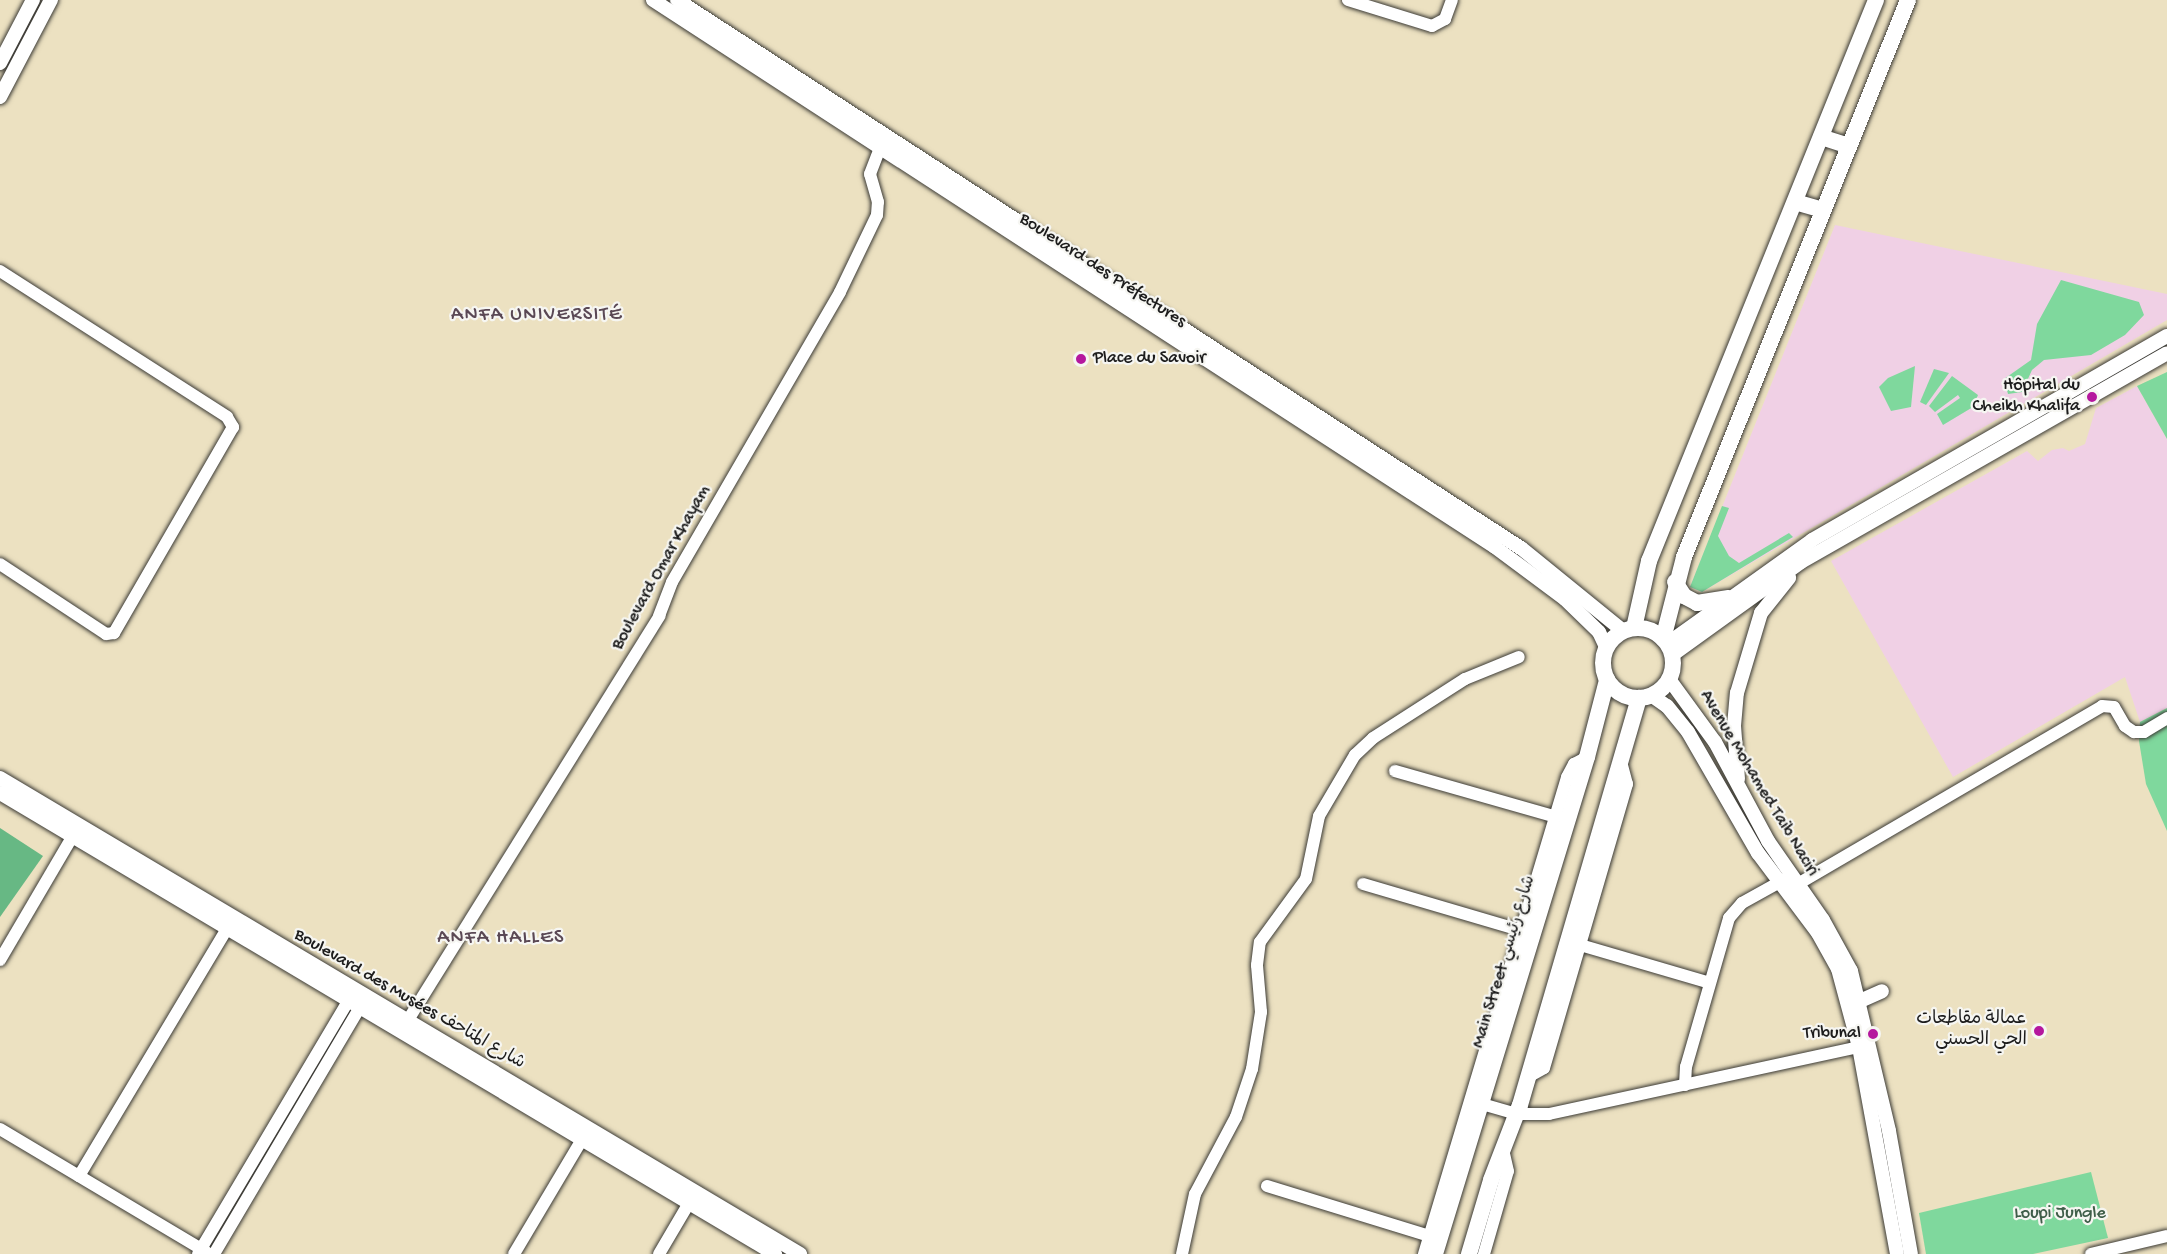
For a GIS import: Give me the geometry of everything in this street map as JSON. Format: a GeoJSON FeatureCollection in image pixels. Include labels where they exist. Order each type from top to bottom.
{"type":"FeatureCollection","features":[{"type":"Feature","properties":{"kind":"main road"},"geometry":{"type":"LineString","coordinates":[[1645,696],[1620,694],[1607,680],[1603,664],[1606,647],[1629,629],[1649,561],[1876,0]]}},
{"type":"Feature","properties":{"kind":"main road"},"geometry":{"type":"LineString","coordinates":[[1469,1254],[1503,1149],[1518,1114],[1621,761],[1645,696],[1669,679],[1668,646],[1676,582],[1908,0]]}},
{"type":"Feature","properties":{"kind":"main road"},"geometry":{"type":"LineString","coordinates":[[1821,137],[1849,146]]}},
{"type":"Feature","properties":{"kind":"main road"},"geometry":{"type":"LineString","coordinates":[[1795,201],[1823,210]]}},
{"type":"Feature","properties":{"kind":"main road"},"geometry":{"type":"LineString","coordinates":[[1676,582],[1684,596],[1697,603],[1729,598]]}},
{"type":"Feature","properties":{"kind":"main road"},"geometry":{"type":"LineString","coordinates":[[1629,629],[1653,632],[1668,646]]}},
{"type":"Feature","properties":{"kind":"main road","name":"Main Street شارع رئيسي"},"geometry":{"type":"LineString","coordinates":[[1435,1254],[1587,757],[1607,680]]}},
{"type":"Feature","properties":{"kind":"street"},"geometry":{"type":"LineString","coordinates":[[0,63],[33,0]]}},
{"type":"Feature","properties":{"kind":"street"},"geometry":{"type":"LineString","coordinates":[[0,97],[51,0]]}},
{"type":"Feature","properties":{"kind":"street","name":"Boulevard des Préfectures"},"geometry":{"type":"LineString","coordinates":[[653,0],[1112,292],[1521,548],[1629,629]]}},
{"type":"Feature","properties":{"kind":"street","name":"Boulevard des Préfectures"},"geometry":{"type":"LineString","coordinates":[[677,0],[886,148]]}},
{"type":"Feature","properties":{"kind":"street"},"geometry":{"type":"LineString","coordinates":[[1348,0],[1432,26],[1445,19],[1452,0]]}},
{"type":"Feature","properties":{"kind":"street","name":"Boulevard Omar Khayam"},"geometry":{"type":"LineString","coordinates":[[408,1020],[659,616],[672,582],[840,292],[877,215],[878,197],[870,174],[886,148]]}},
{"type":"Feature","properties":{"kind":"street"},"geometry":{"type":"LineString","coordinates":[[0,271],[227,417],[233,427],[114,633],[106,634],[0,564]]}},
{"type":"Feature","properties":{"kind":"street","name":"Boulevard des Préfectures"},"geometry":{"type":"LineString","coordinates":[[1112,292],[1521,565],[1593,626],[1606,647]]}},
{"type":"Feature","properties":{"kind":"street"},"geometry":{"type":"LineString","coordinates":[[1668,646],[1729,598],[1812,540],[2167,336]]}},
{"type":"Feature","properties":{"kind":"street"},"geometry":{"type":"LineString","coordinates":[[1668,646],[1800,562],[2167,353]]}},
{"type":"Feature","properties":{"kind":"street"},"geometry":{"type":"LineString","coordinates":[[1737,784],[1734,715],[1754,631],[1766,604],[1800,562]]}},
{"type":"Feature","properties":{"kind":"street"},"geometry":{"type":"LineString","coordinates":[[1182,1254],[1195,1194],[1236,1117],[1252,1069],[1262,1012],[1257,965],[1260,942],[1272,921],[1303,886],[1319,816],[1366,743],[1465,679],[1519,657]]}},
{"type":"Feature","properties":{"kind":"street","name":"Avenue Mohamed Taib Naciri"},"geometry":{"type":"LineString","coordinates":[[1669,679],[1708,730],[1788,884],[1843,953],[1860,1000],[1911,1254]]}},
{"type":"Feature","properties":{"kind":"street","name":"Avenue Mohamed Taib Naciri"},"geometry":{"type":"LineString","coordinates":[[1645,696],[1667,706],[1688,732],[1788,884],[1832,956],[1846,994],[1859,1047],[1897,1254]]}},
{"type":"Feature","properties":{"kind":"street"},"geometry":{"type":"LineString","coordinates":[[1685,1085],[1686,1067],[1732,913],[1788,884],[2102,706],[2114,707],[2125,726],[2134,732],[2144,732],[2167,718]]}},
{"type":"Feature","properties":{"kind":"street"},"geometry":{"type":"LineString","coordinates":[[1424,1254],[1571,768],[1587,757]]}},
{"type":"Feature","properties":{"kind":"street"},"geometry":{"type":"LineString","coordinates":[[1528,1077],[1544,1068],[1627,784],[1621,761]]}},
{"type":"Feature","properties":{"kind":"street"},"geometry":{"type":"LineString","coordinates":[[1395,771],[1556,817]]}},
{"type":"Feature","properties":{"kind":"street","name":"Boulevard des Musées شارع المتاحف"},"geometry":{"type":"LineString","coordinates":[[0,778],[76,831],[227,929],[358,999],[408,1020],[586,1131],[689,1203],[775,1254]]}},
{"type":"Feature","properties":{"kind":"street","name":"Boulevard des Musées شارع المتاحف"},"geometry":{"type":"LineString","coordinates":[[0,793],[76,831],[358,999],[800,1254]]}},
{"type":"Feature","properties":{"kind":"street"},"geometry":{"type":"LineString","coordinates":[[0,960],[76,831]]}},
{"type":"Feature","properties":{"kind":"street"},"geometry":{"type":"LineString","coordinates":[[1363,884],[1523,931]]}},
{"type":"Feature","properties":{"kind":"street"},"geometry":{"type":"LineString","coordinates":[[79,1176],[227,929]]}},
{"type":"Feature","properties":{"kind":"street"},"geometry":{"type":"LineString","coordinates":[[1580,945],[1710,983]]}},
{"type":"Feature","properties":{"kind":"street"},"geometry":{"type":"LineString","coordinates":[[1860,1000],[1882,991]]}},
{"type":"Feature","properties":{"kind":"street"},"geometry":{"type":"LineString","coordinates":[[0,1129],[203,1252],[358,999]]}},
{"type":"Feature","properties":{"kind":"street"},"geometry":{"type":"LineString","coordinates":[[214,1254],[358,999]]}},
{"type":"Feature","properties":{"kind":"street"},"geometry":{"type":"LineString","coordinates":[[1482,1104],[1518,1114],[1549,1114],[1859,1047]]}},
{"type":"Feature","properties":{"kind":"street"},"geometry":{"type":"LineString","coordinates":[[514,1254],[586,1131]]}},
{"type":"Feature","properties":{"kind":"street"},"geometry":{"type":"LineString","coordinates":[[1484,1254],[1508,1170],[1503,1149]]}},
{"type":"Feature","properties":{"kind":"street"},"geometry":{"type":"LineString","coordinates":[[1267,1186],[1430,1236]]}},
{"type":"Feature","properties":{"kind":"street"},"geometry":{"type":"LineString","coordinates":[[659,1254],[689,1203]]}},
{"type":"Feature","properties":{"kind":"street"},"geometry":{"type":"LineString","coordinates":[[2091,1254],[2167,1236]]}},
{"type":"Feature","properties":{"kind":"shaded area"},"geometry":{"type":"Polygon","coordinates":[[[1835,225],[2167,294],[2167,320],[1702,592],[1690,587],[1835,225]]]}},
{"type":"Feature","properties":{"kind":"shaded area"},"geometry":{"type":"Polygon","coordinates":[[[2137,386],[2167,439],[2167,708],[2140,722],[2125,677],[1953,777],[1831,561],[2027,451],[2038,461],[2052,450],[2063,448],[2069,451],[2085,444],[2096,408],[2137,386]]]}},
{"type":"Feature","properties":{"kind":"green space"},"geometry":{"type":"Polygon","coordinates":[[[2061,280],[2139,302],[2144,315],[2125,335],[2091,355],[2044,360],[2032,370],[2022,392],[2008,394],[2004,379],[2031,360],[2037,324],[2061,280]]]}},
{"type":"Feature","properties":{"kind":"green space"},"geometry":{"type":"Polygon","coordinates":[[[1915,366],[1911,407],[1891,411],[1879,387],[1888,378],[1915,366]]]}},
{"type":"Feature","properties":{"kind":"green space"},"geometry":{"type":"Polygon","coordinates":[[[1934,369],[1949,373],[1926,405],[1920,402],[1934,369]]]}},
{"type":"Feature","properties":{"kind":"green space"},"geometry":{"type":"Polygon","coordinates":[[[2167,372],[2167,439],[2137,386],[2167,372]]]}},
{"type":"Feature","properties":{"kind":"green space"},"geometry":{"type":"Polygon","coordinates":[[[1952,376],[1978,395],[1973,407],[1943,425],[1937,414],[1960,398],[1958,395],[1935,412],[1929,406],[1952,376]]]}},
{"type":"Feature","properties":{"kind":"green space"},"geometry":{"type":"Polygon","coordinates":[[[1722,506],[1729,508],[1718,536],[1729,556],[1739,563],[1789,533],[1793,537],[1702,592],[1690,587],[1722,506]]]}},
{"type":"Feature","properties":{"kind":"green space"},"geometry":{"type":"Polygon","coordinates":[[[2167,708],[2167,831],[2146,784],[2139,741],[2140,722],[2167,708]]]}},
{"type":"Feature","properties":{"kind":"green space"},"geometry":{"type":"Polygon","coordinates":[[[0,828],[43,856],[0,917],[0,828]]]}},
{"type":"Feature","properties":{"kind":"green space","name":"Loupi Jungle"},"geometry":{"type":"Polygon","coordinates":[[[2091,1172],[2108,1238],[2033,1254],[1926,1254],[1919,1213],[2091,1172]]]}},
{"type":"Feature","properties":{"kind":"place","name":"Place du Savoir"},"geometry":{"type":"Point","coordinates":[1081,359]}},
{"type":"Feature","properties":{"kind":"place","name":"Hôpital du Cheikh Khalifa"},"geometry":{"type":"Point","coordinates":[2092,397]}},
{"type":"Feature","properties":{"kind":"place","name":"عمالة مقاطعات الحي الحسني"},"geometry":{"type":"Point","coordinates":[2039,1031]}},
{"type":"Feature","properties":{"kind":"place","name":"Tribunal"},"geometry":{"type":"Point","coordinates":[1873,1034]}},
{"type":"Feature","properties":{"kind":"district","name":"ANFA UNIVERSITÉ"},"geometry":{"type":"Point","coordinates":[537,315]}},
{"type":"Feature","properties":{"kind":"district","name":"ANFA HALLES"},"geometry":{"type":"Point","coordinates":[501,938]}}]}
